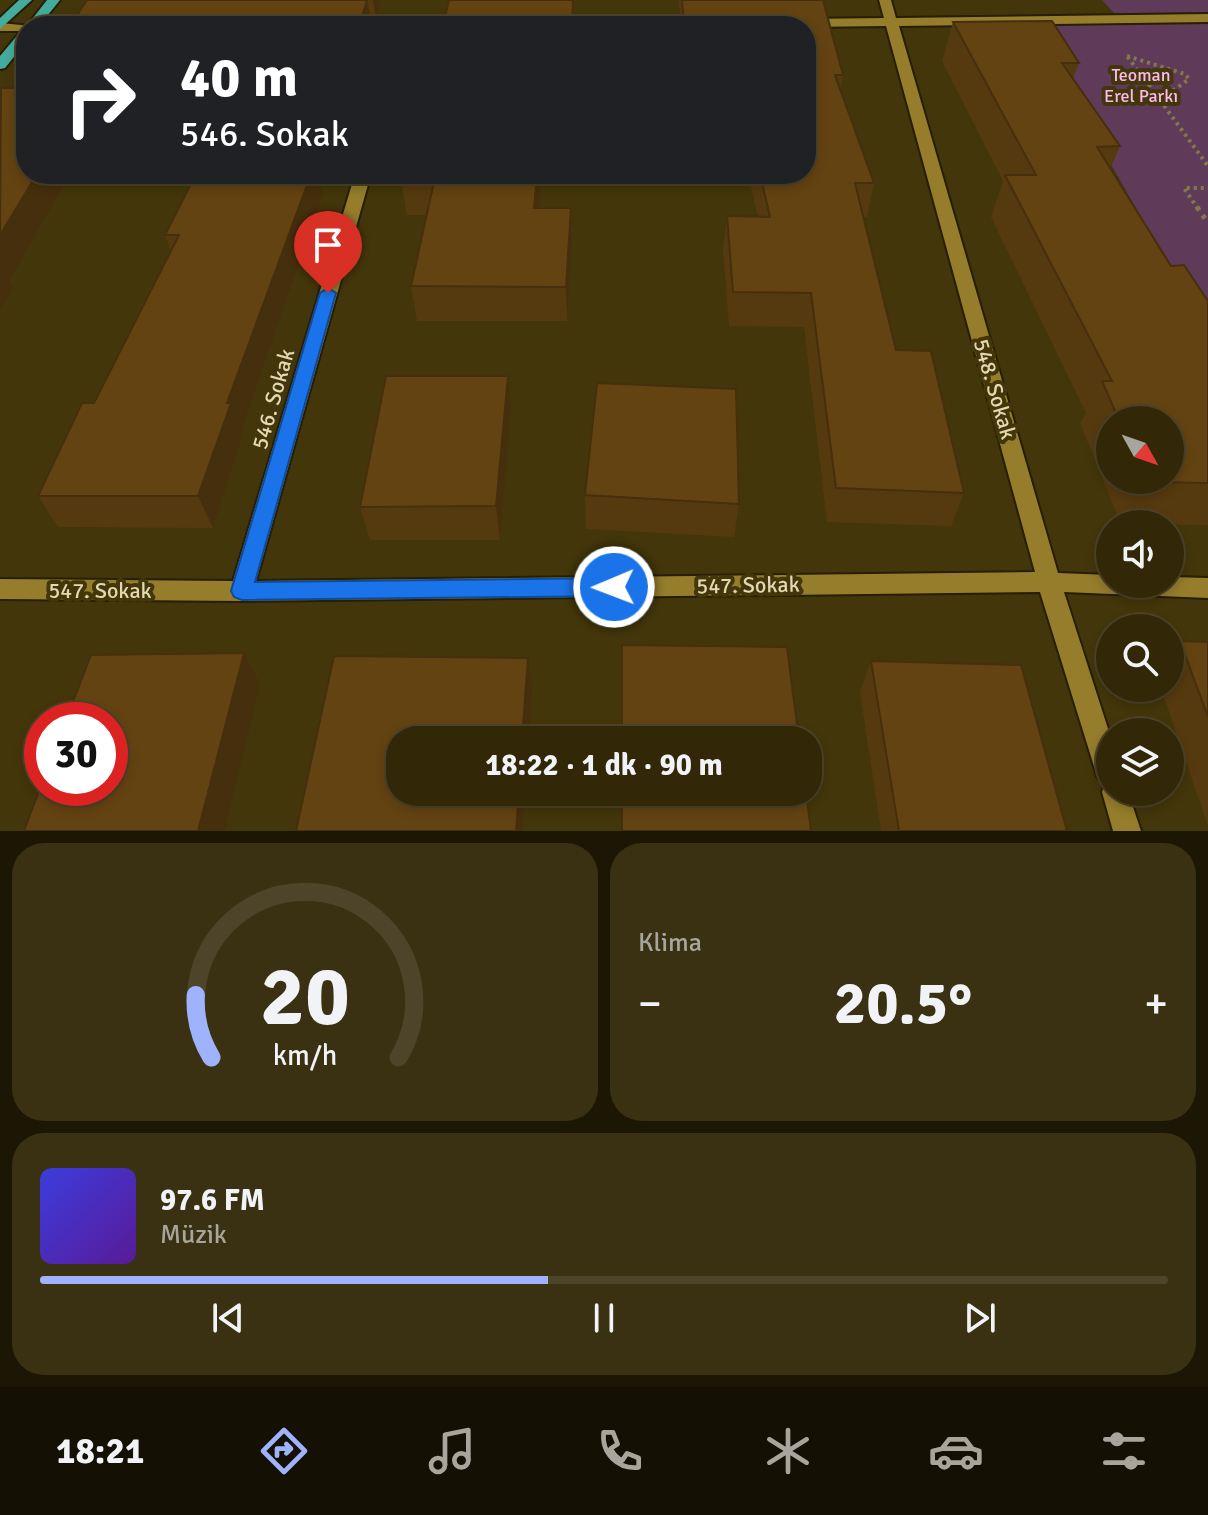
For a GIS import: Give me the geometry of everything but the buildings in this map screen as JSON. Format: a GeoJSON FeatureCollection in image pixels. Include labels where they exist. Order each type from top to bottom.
{"type":"FeatureCollection","features":[{"type":"Feature","properties":{"kind":"main road"},"geometry":{"type":"LineString","coordinates":[[0,26],[26,0]]}},
{"type":"Feature","properties":{"kind":"main road"},"geometry":{"type":"LineString","coordinates":[[40,16],[54,0]]}},
{"type":"Feature","properties":{"kind":"main road"},"geometry":{"type":"LineString","coordinates":[[0,65],[16,46]]}},
{"type":"Feature","properties":{"kind":"street","name":"548. Sokak"},"geometry":{"type":"LineString","coordinates":[[885,0],[1049,582],[1096,731]]}},
{"type":"Feature","properties":{"kind":"street"},"geometry":{"type":"LineString","coordinates":[[816,23],[1208,18]]}},
{"type":"Feature","properties":{"kind":"street","name":"546. Sokak"},"geometry":{"type":"LineString","coordinates":[[242,591],[360,184]]}},
{"type":"Feature","properties":{"kind":"street","name":"547. Sokak"},"geometry":{"type":"LineString","coordinates":[[0,589],[242,591],[1049,582],[1208,588]]}},
{"type":"Feature","properties":{"kind":"street"},"geometry":{"type":"LineString","coordinates":[[1119,806],[1127,831]]}},
{"type":"Feature","properties":{"kind":"path"},"geometry":{"type":"LineString","coordinates":[[1159,101],[1189,79],[1185,74],[1127,56],[1159,101],[1208,166]]}},
{"type":"Feature","properties":{"kind":"path"},"geometry":{"type":"LineString","coordinates":[[1208,188],[1184,188],[1208,223]]}},
{"type":"Feature","properties":{"kind":"green space","name":"Teoman Erel Parkı"},"geometry":{"type":"Polygon","coordinates":[[[1102,0],[1208,0],[1208,336],[1030,21],[1120,19],[1102,0]]]}},
{"type":"Feature","properties":{"kind":"route"},"geometry":{"type":"LineString","coordinates":[[328,293],[242,591],[614,587]]}}]}
